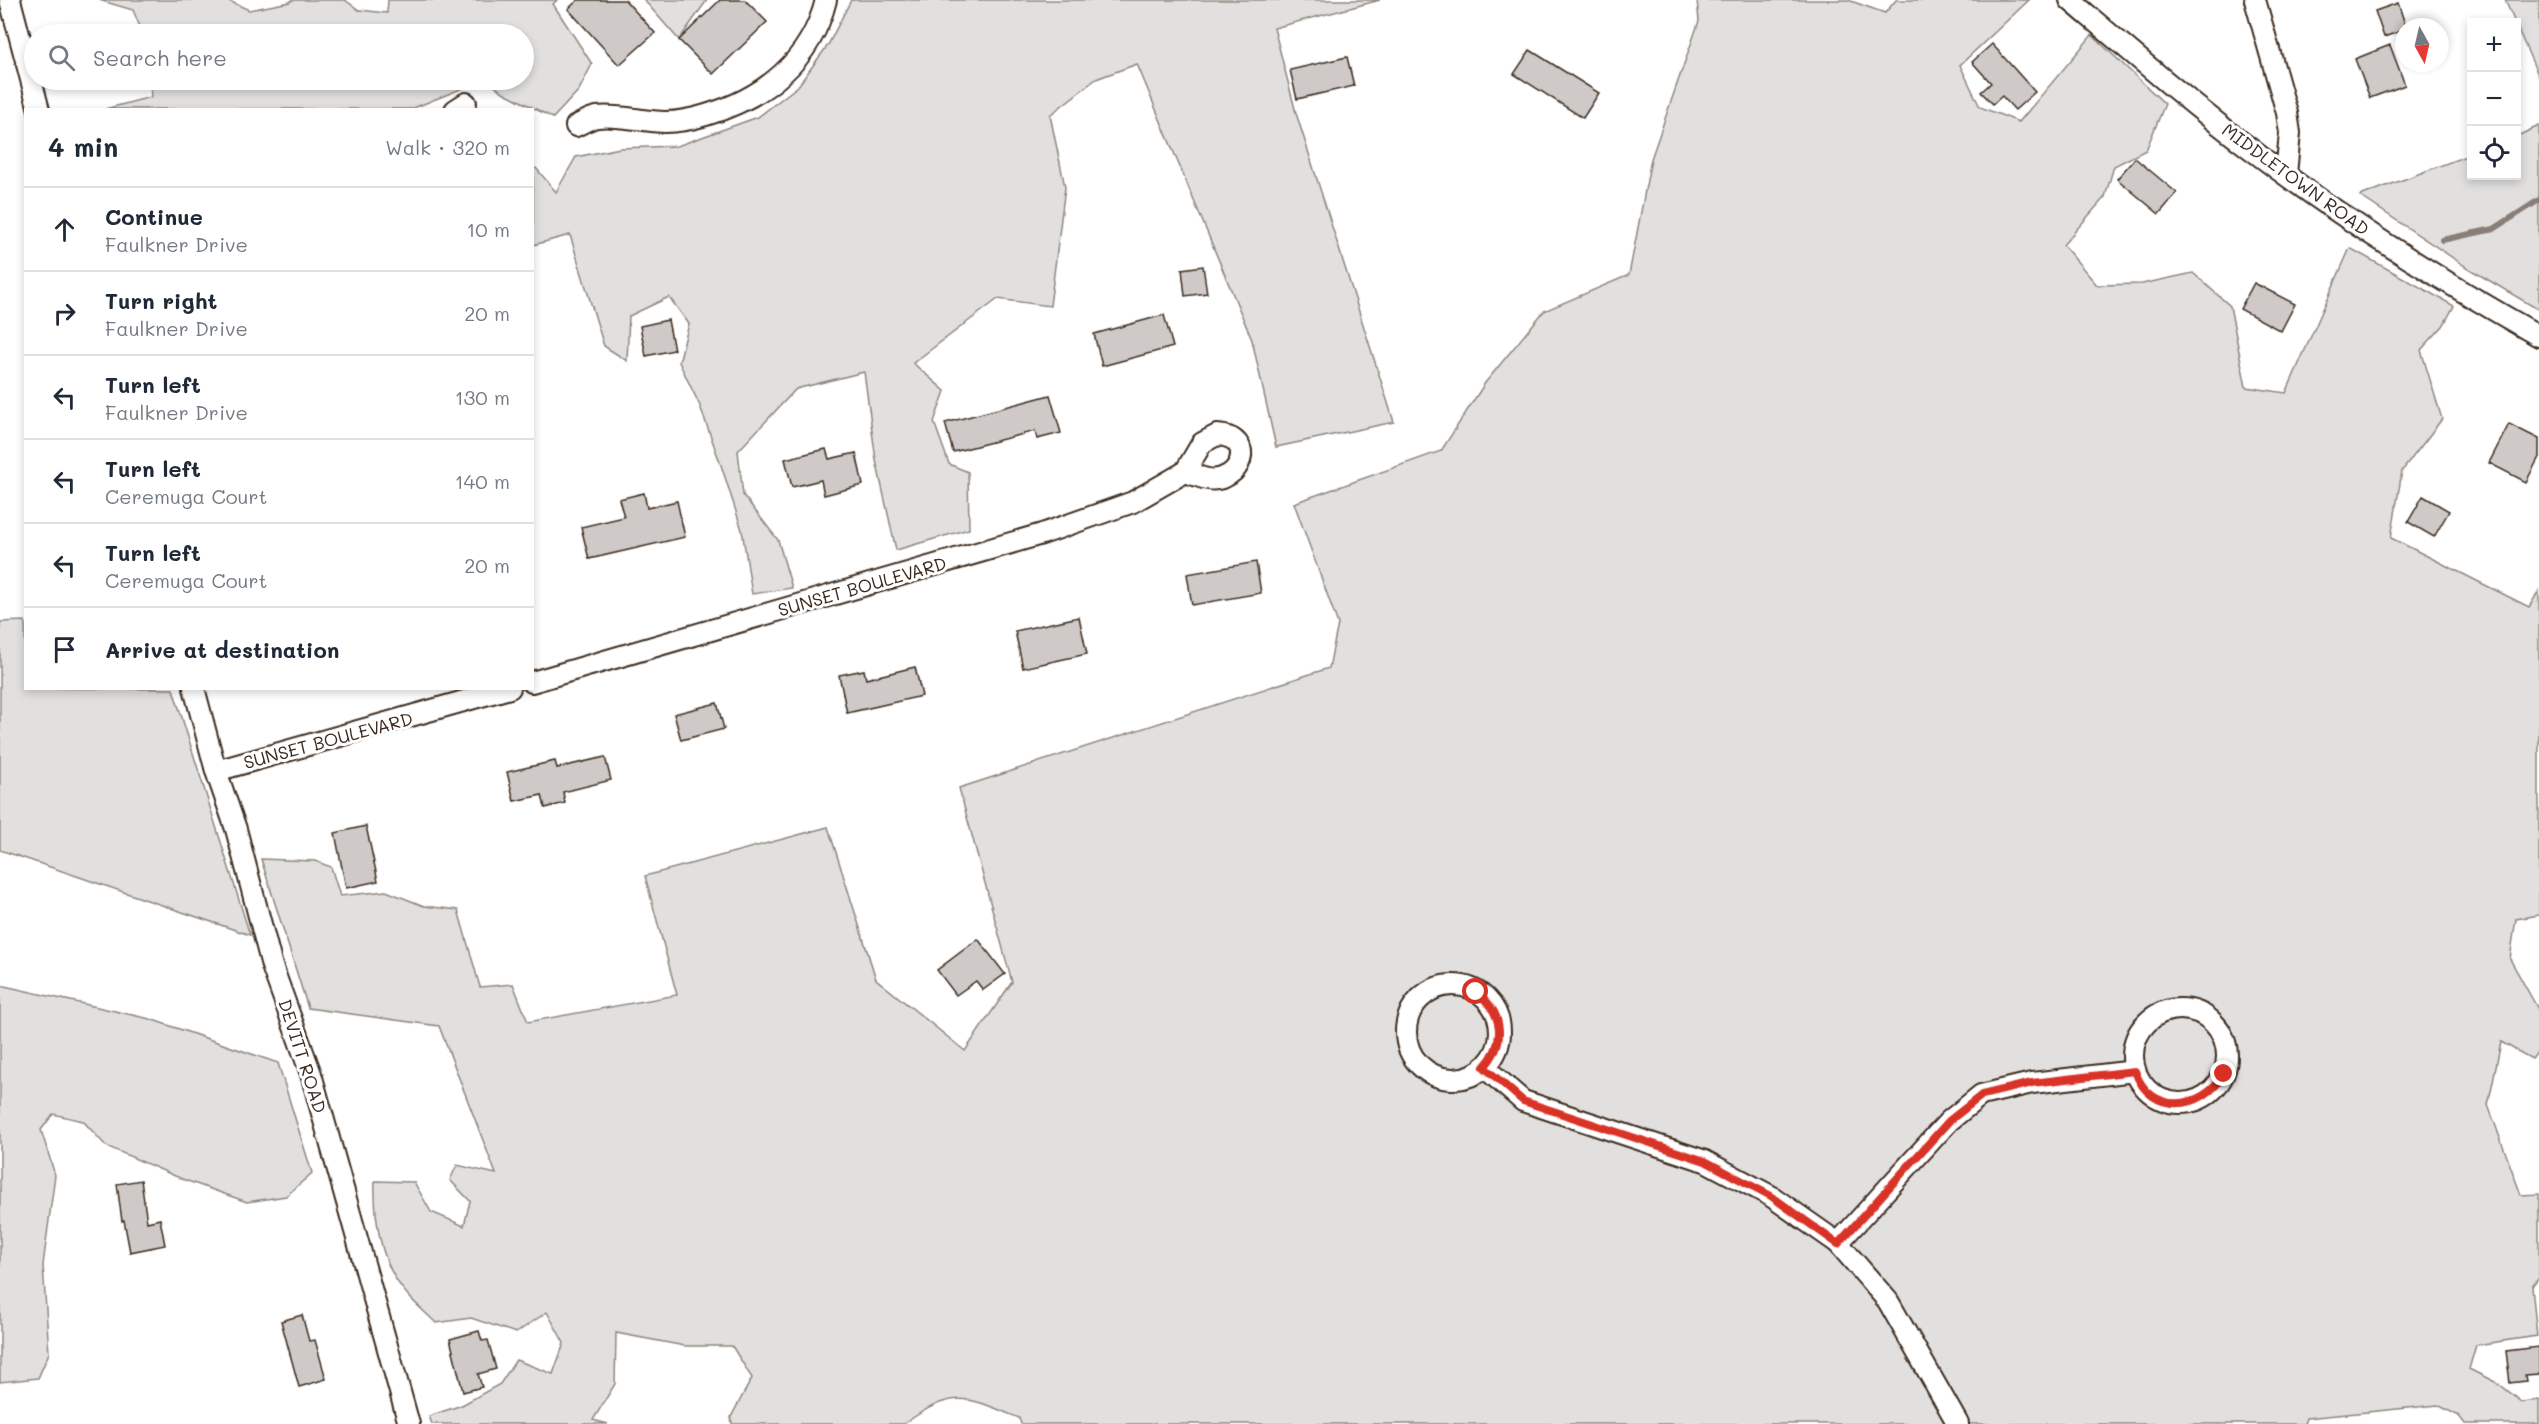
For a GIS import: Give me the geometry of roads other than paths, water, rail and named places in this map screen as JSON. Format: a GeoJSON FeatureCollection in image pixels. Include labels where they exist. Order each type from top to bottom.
{"type":"FeatureCollection","features":[{"type":"Feature","properties":{"kind":"street"},"geometry":{"type":"LineString","coordinates":[[10,0],[24,53]]}},
{"type":"Feature","properties":{"kind":"street"},"geometry":{"type":"LineString","coordinates":[[576,126],[596,117],[667,123],[691,119],[752,98],[794,63],[824,11],[826,0]]}},
{"type":"Feature","properties":{"kind":"street","name":"MIDDLETOWN ROAD"},"geometry":{"type":"LineString","coordinates":[[2070,0],[2153,71],[2257,154],[2350,220],[2539,336]]}},
{"type":"Feature","properties":{"kind":"street"},"geometry":{"type":"LineString","coordinates":[[2255,0],[2287,113],[2290,133],[2286,174]]}},
{"type":"Feature","properties":{"kind":"street"},"geometry":{"type":"LineString","coordinates":[[34,90],[38,108]]}},
{"type":"Feature","properties":{"kind":"street","name":"SUNSET BOULEVARD"},"geometry":{"type":"LineString","coordinates":[[534,681],[1042,534],[1133,502],[1185,472]]}},
{"type":"Feature","properties":{"kind":"street","name":"DEVITT ROAD"},"geometry":{"type":"LineString","coordinates":[[195,690],[216,771],[236,829],[272,966],[311,1074],[410,1424]]}},
{"type":"Feature","properties":{"kind":"street","name":"SUNSET BOULEVARD"},"geometry":{"type":"LineString","coordinates":[[216,771],[503,690]]}},
{"type":"Feature","properties":{"kind":"street"},"geometry":{"type":"LineString","coordinates":[[1451,985],[1470,989],[1486,999],[1499,1021],[1500,1034],[1493,1058],[1484,1067],[1473,1074],[1451,1079],[1428,1072],[1419,1065],[1407,1045],[1406,1033],[1407,1022],[1418,1001],[1433,990],[1451,985]]}},
{"type":"Feature","properties":{"kind":"street"},"geometry":{"type":"LineString","coordinates":[[2177,1010],[2196,1012],[2207,1018],[2223,1037],[2227,1062],[2224,1074],[2218,1085],[2198,1100],[2187,1103],[2163,1101],[2144,1087],[2135,1071],[2133,1053],[2135,1041],[2141,1030],[2159,1014],[2177,1010]]}},
{"type":"Feature","properties":{"kind":"street"},"geometry":{"type":"LineString","coordinates":[[1484,1067],[1523,1101],[1705,1161],[1771,1196],[1838,1244],[1888,1301],[1958,1424]]}},
{"type":"Feature","properties":{"kind":"street"},"geometry":{"type":"LineString","coordinates":[[1838,1244],[1949,1121],[1982,1095],[2032,1083],[2135,1071]]}},
{"type":"Feature","properties":{"kind":"waterway"},"geometry":{"type":"LineString","coordinates":[[2442,240],[2494,229],[2539,200]]}}]}
